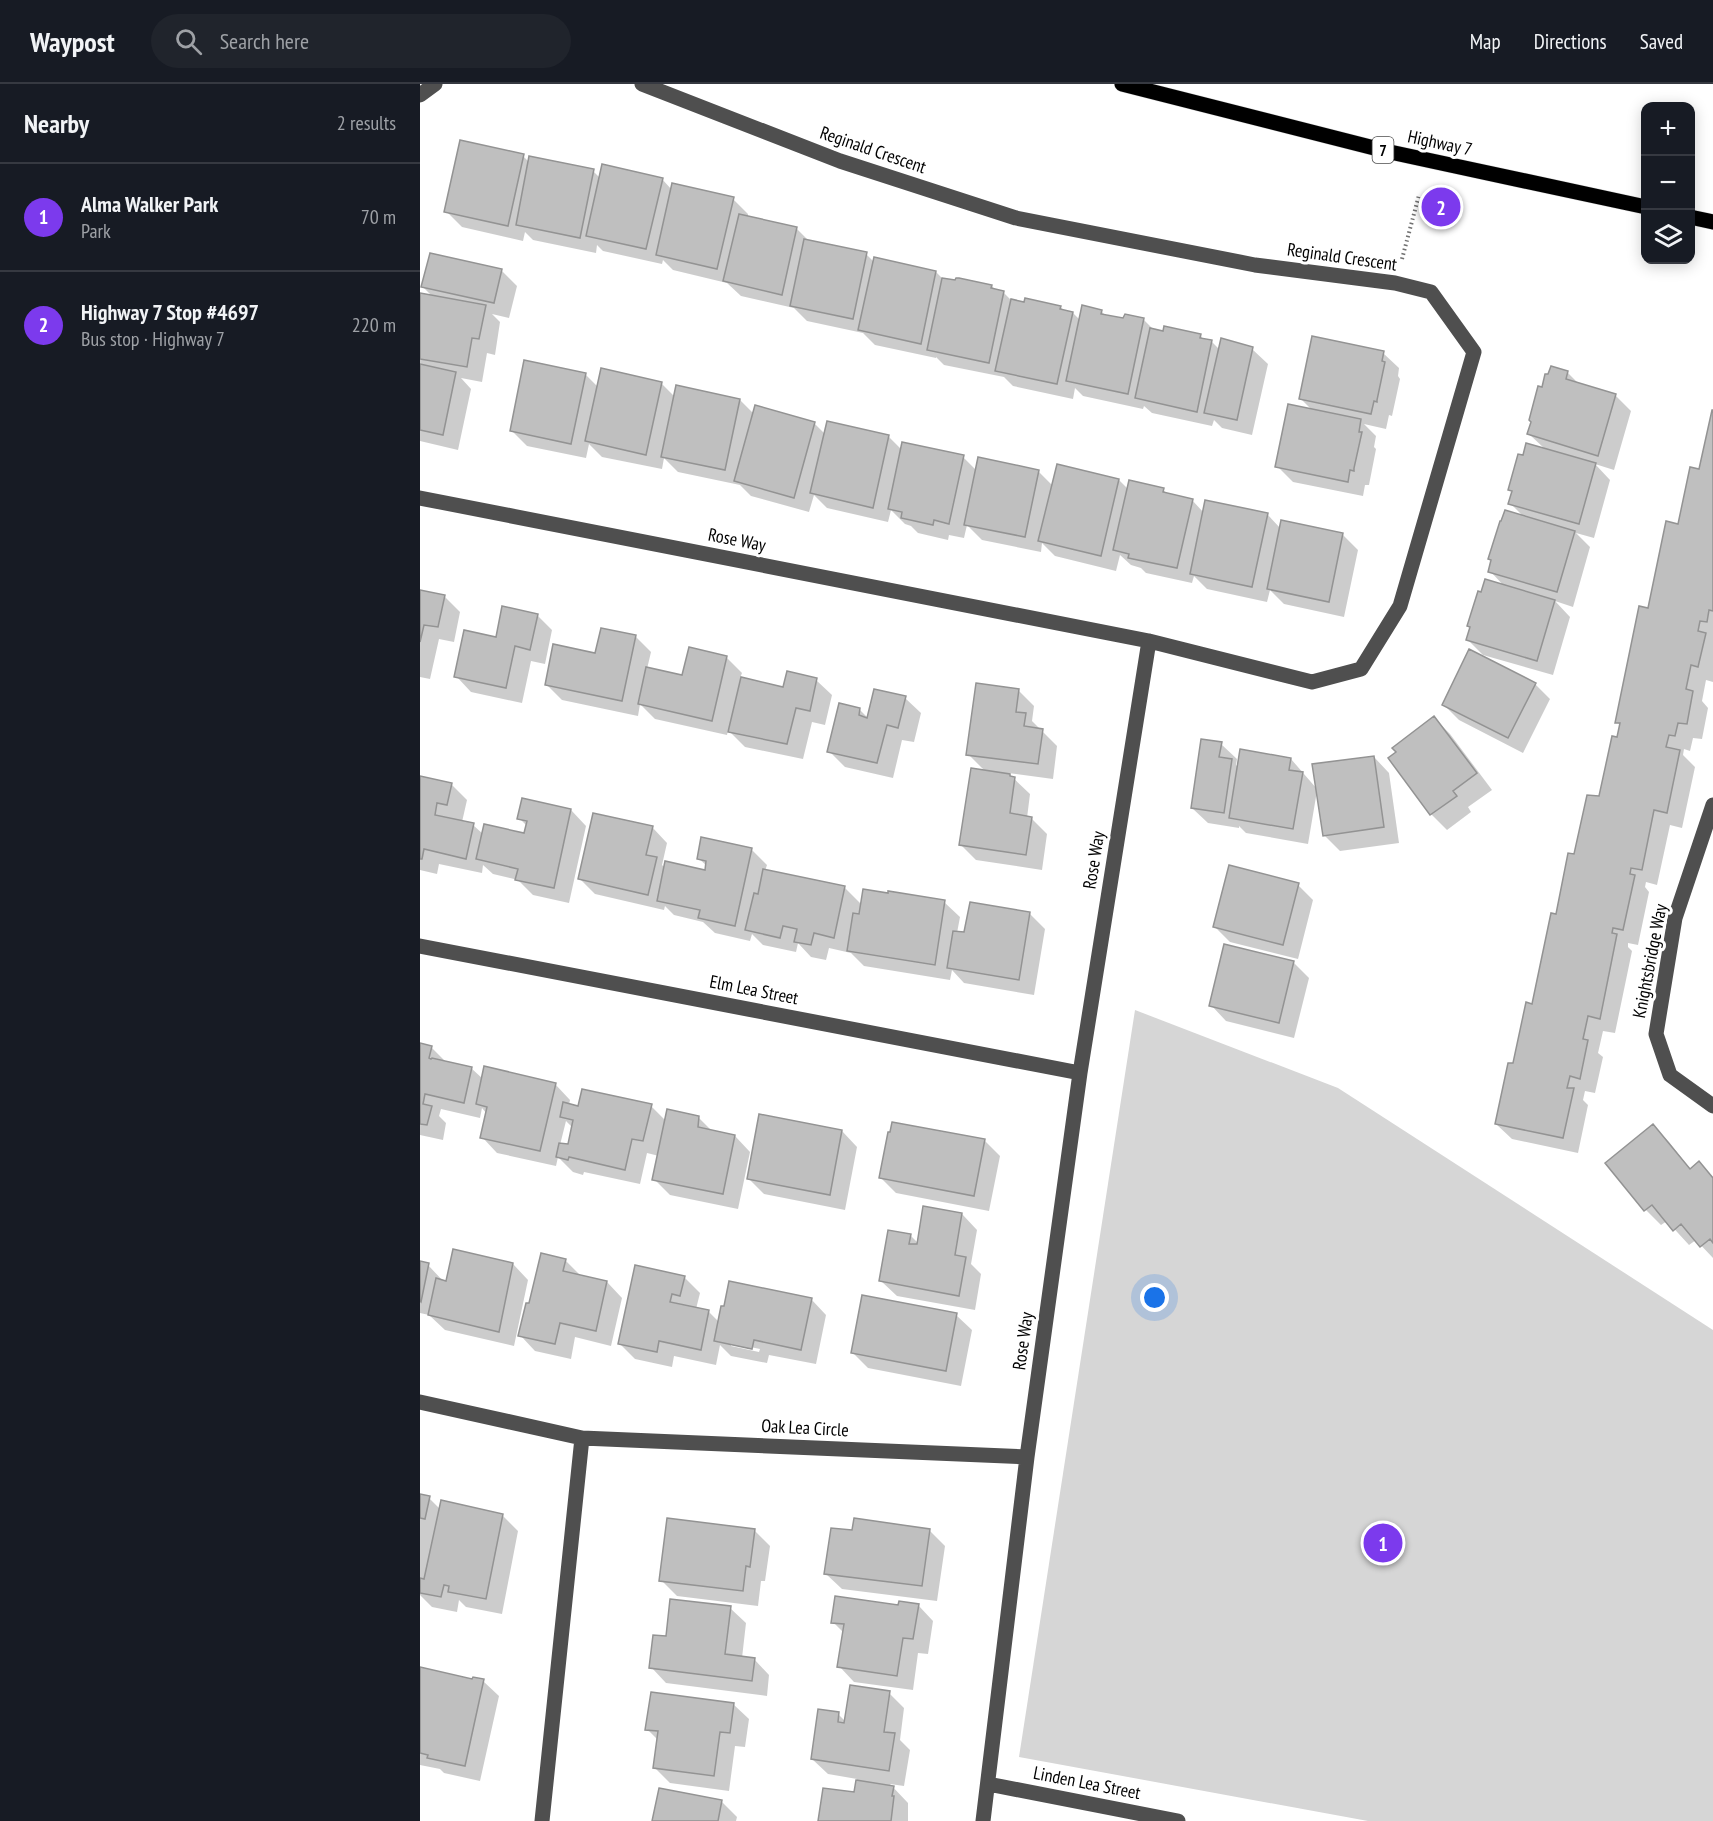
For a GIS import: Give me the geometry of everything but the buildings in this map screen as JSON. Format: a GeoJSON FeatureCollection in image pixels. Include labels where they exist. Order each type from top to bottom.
{"type":"FeatureCollection","features":[{"type":"Feature","properties":{"kind":"main road","name":"Highway 7"},"geometry":{"type":"LineString","coordinates":[[1122,84],[1390,152],[1641,206]]}},
{"type":"Feature","properties":{"kind":"main road"},"geometry":{"type":"LineString","coordinates":[[1695,218],[1713,222]]}},
{"type":"Feature","properties":{"kind":"street"},"geometry":{"type":"LineString","coordinates":[[420,94],[435,84]]}},
{"type":"Feature","properties":{"kind":"street","name":"Reginald Crescent"},"geometry":{"type":"LineString","coordinates":[[642,84],[840,160],[1016,218],[1255,265],[1395,283],[1431,292],[1474,352],[1400,606],[1361,669],[1312,682],[1149,641]]}},
{"type":"Feature","properties":{"kind":"street","name":"Rose Way"},"geometry":{"type":"LineString","coordinates":[[420,498],[1149,641],[1080,1073],[1027,1457],[983,1821]]}},
{"type":"Feature","properties":{"kind":"street","name":"Knightsbridge Way"},"geometry":{"type":"LineString","coordinates":[[1713,805],[1675,918],[1656,1034],[1670,1076],[1713,1106]]}},
{"type":"Feature","properties":{"kind":"street","name":"Elm Lea Street"},"geometry":{"type":"LineString","coordinates":[[420,946],[1080,1073]]}},
{"type":"Feature","properties":{"kind":"street","name":"Oak Lea Circle"},"geometry":{"type":"LineString","coordinates":[[420,1402],[582,1438],[1027,1457]]}},
{"type":"Feature","properties":{"kind":"street"},"geometry":{"type":"LineString","coordinates":[[542,1821],[582,1438]]}},
{"type":"Feature","properties":{"kind":"street","name":"Linden Lea Street"},"geometry":{"type":"LineString","coordinates":[[988,1784],[1178,1821]]}},
{"type":"Feature","properties":{"kind":"path"},"geometry":{"type":"LineString","coordinates":[[1395,283],[1419,195]]}},
{"type":"Feature","properties":{"kind":"shaded area"},"geometry":{"type":"Polygon","coordinates":[[[1135,1010],[1338,1088],[1713,1330],[1713,1821],[1368,1821],[1019,1757],[1135,1010]]]}},
{"type":"Feature","properties":{"kind":"place","name":"Highway 7 Stop #4697"},"geometry":{"type":"Point","coordinates":[1441,207]}},
{"type":"Feature","properties":{"kind":"place","name":"Alma Walker Park"},"geometry":{"type":"Point","coordinates":[1383,1543]}}]}
